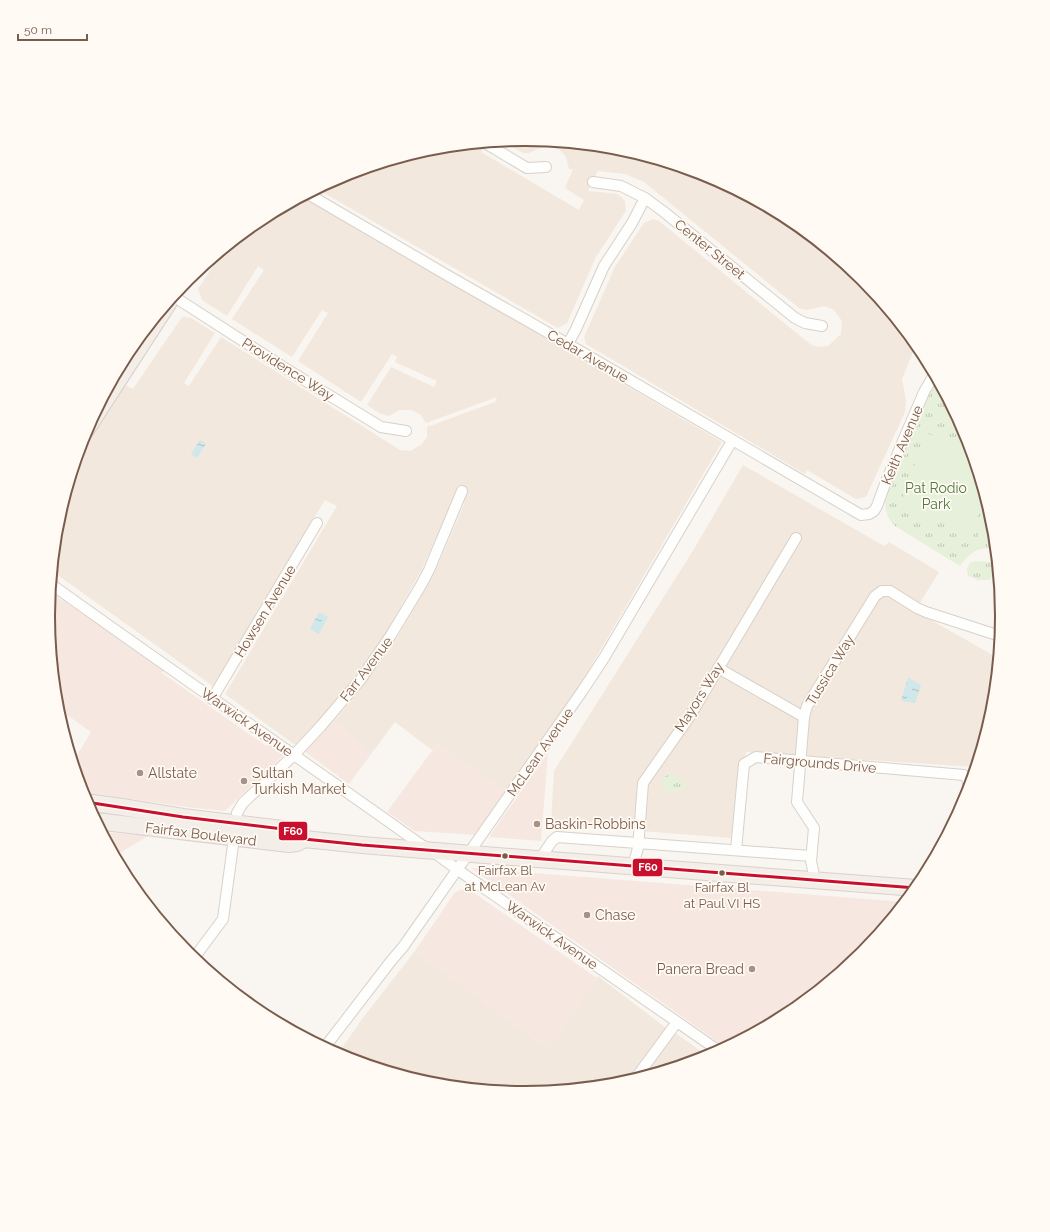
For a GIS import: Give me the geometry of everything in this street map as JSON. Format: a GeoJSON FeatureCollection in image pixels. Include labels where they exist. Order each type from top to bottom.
{"type":"FeatureCollection","features":[{"type":"Feature","properties":{"kind":"main road","name":"Fairfax Boulevard"},"geometry":{"type":"LineString","coordinates":[[94,803],[183,817],[289,844],[297,843],[304,839],[469,854],[909,887]]}},
{"type":"Feature","properties":{"kind":"main road","name":"Fairfax Boulevard"},"geometry":{"type":"LineString","coordinates":[[102,821],[235,830]]}},
{"type":"Feature","properties":{"kind":"street"},"geometry":{"type":"LineString","coordinates":[[492,147],[527,168],[546,166]]}},
{"type":"Feature","properties":{"kind":"street","name":"Center Street"},"geometry":{"type":"LineString","coordinates":[[593,182],[621,186],[645,198],[795,318],[805,323],[822,326]]}},
{"type":"Feature","properties":{"kind":"street","name":"Cedar Avenue"},"geometry":{"type":"LineString","coordinates":[[312,197],[858,514],[869,514]]}},
{"type":"Feature","properties":{"kind":"street"},"geometry":{"type":"LineString","coordinates":[[568,344],[604,266],[632,223],[645,198]]}},
{"type":"Feature","properties":{"kind":"street","name":"Providence Way"},"geometry":{"type":"LineString","coordinates":[[178,299],[381,428],[406,431]]}},
{"type":"Feature","properties":{"kind":"street","name":"Keith Avenue"},"geometry":{"type":"LineString","coordinates":[[869,514],[874,511],[877,506],[924,392],[931,380]]}},
{"type":"Feature","properties":{"kind":"street","name":"McLean Avenue"},"geometry":{"type":"LineString","coordinates":[[328,1043],[391,960],[403,947],[583,690],[604,658],[732,440]]}},
{"type":"Feature","properties":{"kind":"street","name":"Farr Avenue"},"geometry":{"type":"LineString","coordinates":[[198,953],[223,919],[237,813],[243,803],[294,755],[361,679],[391,635],[429,570],[462,491]]}},
{"type":"Feature","properties":{"kind":"street","name":"Howsen Avenue"},"geometry":{"type":"LineString","coordinates":[[212,699],[318,523]]}},
{"type":"Feature","properties":{"kind":"street","name":"Mayors Way"},"geometry":{"type":"LineString","coordinates":[[633,866],[639,843],[643,783],[690,716],[796,538]]}},
{"type":"Feature","properties":{"kind":"street","name":"Warwick Avenue"},"geometry":{"type":"LineString","coordinates":[[56,588],[212,699],[713,1047]]}},
{"type":"Feature","properties":{"kind":"street","name":"Tussica Way"},"geometry":{"type":"LineString","coordinates":[[815,880],[811,856],[814,828],[797,802],[804,717],[807,706],[875,596],[882,592],[890,591],[926,612],[994,634]]}},
{"type":"Feature","properties":{"kind":"street"},"geometry":{"type":"LineString","coordinates":[[718,668],[804,717]]}},
{"type":"Feature","properties":{"kind":"street","name":"Fairgrounds Drive"},"geometry":{"type":"LineString","coordinates":[[736,850],[744,764],[756,757],[964,774],[966,776]]}},
{"type":"Feature","properties":{"kind":"street"},"geometry":{"type":"LineString","coordinates":[[540,859],[552,841],[557,837],[811,856]]}},
{"type":"Feature","properties":{"kind":"street"},"geometry":{"type":"LineString","coordinates":[[641,1072],[677,1022]]}},
{"type":"Feature","properties":{"kind":"shaded area"},"geometry":{"type":"Polygon","coordinates":[[[512,146],[544,147],[529,153],[523,153],[512,146]]]}},
{"type":"Feature","properties":{"kind":"shaded area"},"geometry":{"type":"Polygon","coordinates":[[[549,147],[586,150],[647,162],[676,171],[733,194],[786,225],[811,243],[835,263],[878,306],[877,309],[883,311],[913,351],[902,379],[906,400],[905,412],[866,497],[856,499],[807,470],[805,474],[586,344],[584,337],[615,267],[644,223],[653,219],[659,221],[810,344],[817,347],[828,346],[841,334],[842,321],[834,310],[824,306],[806,310],[799,308],[644,182],[625,174],[598,171],[588,191],[618,194],[625,201],[626,211],[596,257],[567,323],[558,328],[322,192],[374,171],[403,162],[433,155],[483,148],[481,152],[579,210],[584,200],[565,188],[573,169],[569,169],[566,157],[559,149],[549,147]]]}},
{"type":"Feature","properties":{"kind":"shaded area"},"geometry":{"type":"Polygon","coordinates":[[[308,199],[722,442],[573,697],[506,792],[437,744],[432,750],[395,722],[371,754],[334,721],[357,694],[390,649],[438,565],[465,502],[455,496],[421,571],[387,631],[351,682],[314,728],[295,745],[225,694],[337,506],[325,500],[213,686],[57,575],[64,524],[71,494],[90,438],[123,384],[133,389],[182,317],[191,318],[215,333],[184,383],[189,386],[221,337],[400,450],[410,451],[421,445],[427,437],[427,427],[495,402],[497,397],[426,423],[420,414],[411,410],[400,410],[389,416],[381,414],[367,405],[391,367],[434,387],[437,381],[395,362],[397,357],[392,354],[361,402],[298,361],[328,313],[322,310],[292,357],[232,319],[264,270],[258,266],[227,316],[202,300],[198,289],[215,263],[239,243],[264,225],[308,199]]]}},
{"type":"Feature","properties":{"kind":"shaded area"},"geometry":{"type":"Polygon","coordinates":[[[743,465],[884,546],[889,542],[939,572],[915,611],[993,655],[986,708],[970,767],[746,752],[731,838],[551,824],[554,771],[694,549],[743,465]]]}},
{"type":"Feature","properties":{"kind":"shaded area"},"geometry":{"type":"Polygon","coordinates":[[[56,596],[165,669],[162,673],[266,746],[269,743],[285,754],[225,811],[186,807],[90,793],[77,756],[91,732],[65,714],[56,647],[56,596]]]}},
{"type":"Feature","properties":{"kind":"shaded area"},"geometry":{"type":"Polygon","coordinates":[[[334,721],[371,754],[349,784],[304,751],[334,721]]]}},
{"type":"Feature","properties":{"kind":"shaded area"},"geometry":{"type":"Polygon","coordinates":[[[437,744],[506,792],[475,835],[415,831],[387,812],[437,744]]]}},
{"type":"Feature","properties":{"kind":"shaded area"},"geometry":{"type":"Polygon","coordinates":[[[548,753],[541,841],[489,837],[548,753]]]}},
{"type":"Feature","properties":{"kind":"shaded area"},"geometry":{"type":"Polygon","coordinates":[[[108,832],[148,836],[119,853],[108,832]]]}},
{"type":"Feature","properties":{"kind":"shaded area"},"geometry":{"type":"Polygon","coordinates":[[[471,868],[898,901],[857,948],[811,989],[760,1023],[720,1044],[471,868]]]}},
{"type":"Feature","properties":{"kind":"shaded area"},"geometry":{"type":"Polygon","coordinates":[[[467,888],[597,978],[548,1049],[415,951],[455,892],[467,888]]]}},
{"type":"Feature","properties":{"kind":"shaded area"},"geometry":{"type":"Polygon","coordinates":[[[415,951],[548,1049],[598,976],[666,1028],[632,1074],[586,1082],[525,1086],[494,1085],[433,1077],[374,1061],[342,1049],[362,1019],[415,951]]]}},
{"type":"Feature","properties":{"kind":"shaded area"},"geometry":{"type":"Polygon","coordinates":[[[675,1033],[701,1051],[676,1061],[649,1069],[675,1033]]]}},
{"type":"Feature","properties":{"kind":"green space","name":"Pat Rodio Park"},"geometry":{"type":"Polygon","coordinates":[[[934,385],[947,408],[970,465],[986,524],[990,549],[980,549],[975,551],[967,557],[960,566],[895,526],[887,515],[885,494],[929,392],[934,385]]]}},
{"type":"Feature","properties":{"kind":"green space"},"geometry":{"type":"Polygon","coordinates":[[[926,433],[940,438],[948,443],[969,463],[980,499],[979,512],[973,532],[905,510],[901,503],[926,433]]]}},
{"type":"Feature","properties":{"kind":"green space"},"geometry":{"type":"Polygon","coordinates":[[[983,510],[989,544],[978,543],[978,532],[983,510]]]}},
{"type":"Feature","properties":{"kind":"green space"},"geometry":{"type":"Polygon","coordinates":[[[975,561],[992,562],[993,575],[990,580],[978,580],[968,576],[967,569],[970,563],[975,561]]]}},
{"type":"Feature","properties":{"kind":"green space"},"geometry":{"type":"Polygon","coordinates":[[[670,774],[679,777],[687,786],[675,792],[662,788],[662,778],[670,774]]]}},
{"type":"Feature","properties":{"kind":"water"},"geometry":{"type":"Polygon","coordinates":[[[200,440],[206,444],[197,458],[191,454],[200,440]]]}},
{"type":"Feature","properties":{"kind":"water"},"geometry":{"type":"Polygon","coordinates":[[[319,612],[328,617],[319,634],[310,629],[319,612]]]}},
{"type":"Feature","properties":{"kind":"water"},"geometry":{"type":"Polygon","coordinates":[[[908,677],[921,685],[915,703],[901,701],[908,677]]]}},
{"type":"Feature","properties":{"kind":"transit line","name":"F60"},"geometry":{"type":"LineString","coordinates":[[94,803],[183,817],[291,830],[298,833],[304,839],[362,845],[908,887]]}},
{"type":"Feature","properties":{"kind":"place","name":"Allstate"},"geometry":{"type":"Point","coordinates":[140,773]}},
{"type":"Feature","properties":{"kind":"place","name":"Sultan Turkish Market"},"geometry":{"type":"Point","coordinates":[244,781]}},
{"type":"Feature","properties":{"kind":"place","name":"Baskin-Robbins"},"geometry":{"type":"Point","coordinates":[537,824]}},
{"type":"Feature","properties":{"kind":"place","name":"Fairfax Bl at McLean Av"},"geometry":{"type":"Point","coordinates":[505,856]}},
{"type":"Feature","properties":{"kind":"place","name":"Fairfax Bl at Paul VI HS"},"geometry":{"type":"Point","coordinates":[722,873]}},
{"type":"Feature","properties":{"kind":"place","name":"Chase"},"geometry":{"type":"Point","coordinates":[587,915]}},
{"type":"Feature","properties":{"kind":"place","name":"Panera Bread"},"geometry":{"type":"Point","coordinates":[752,969]}}]}
